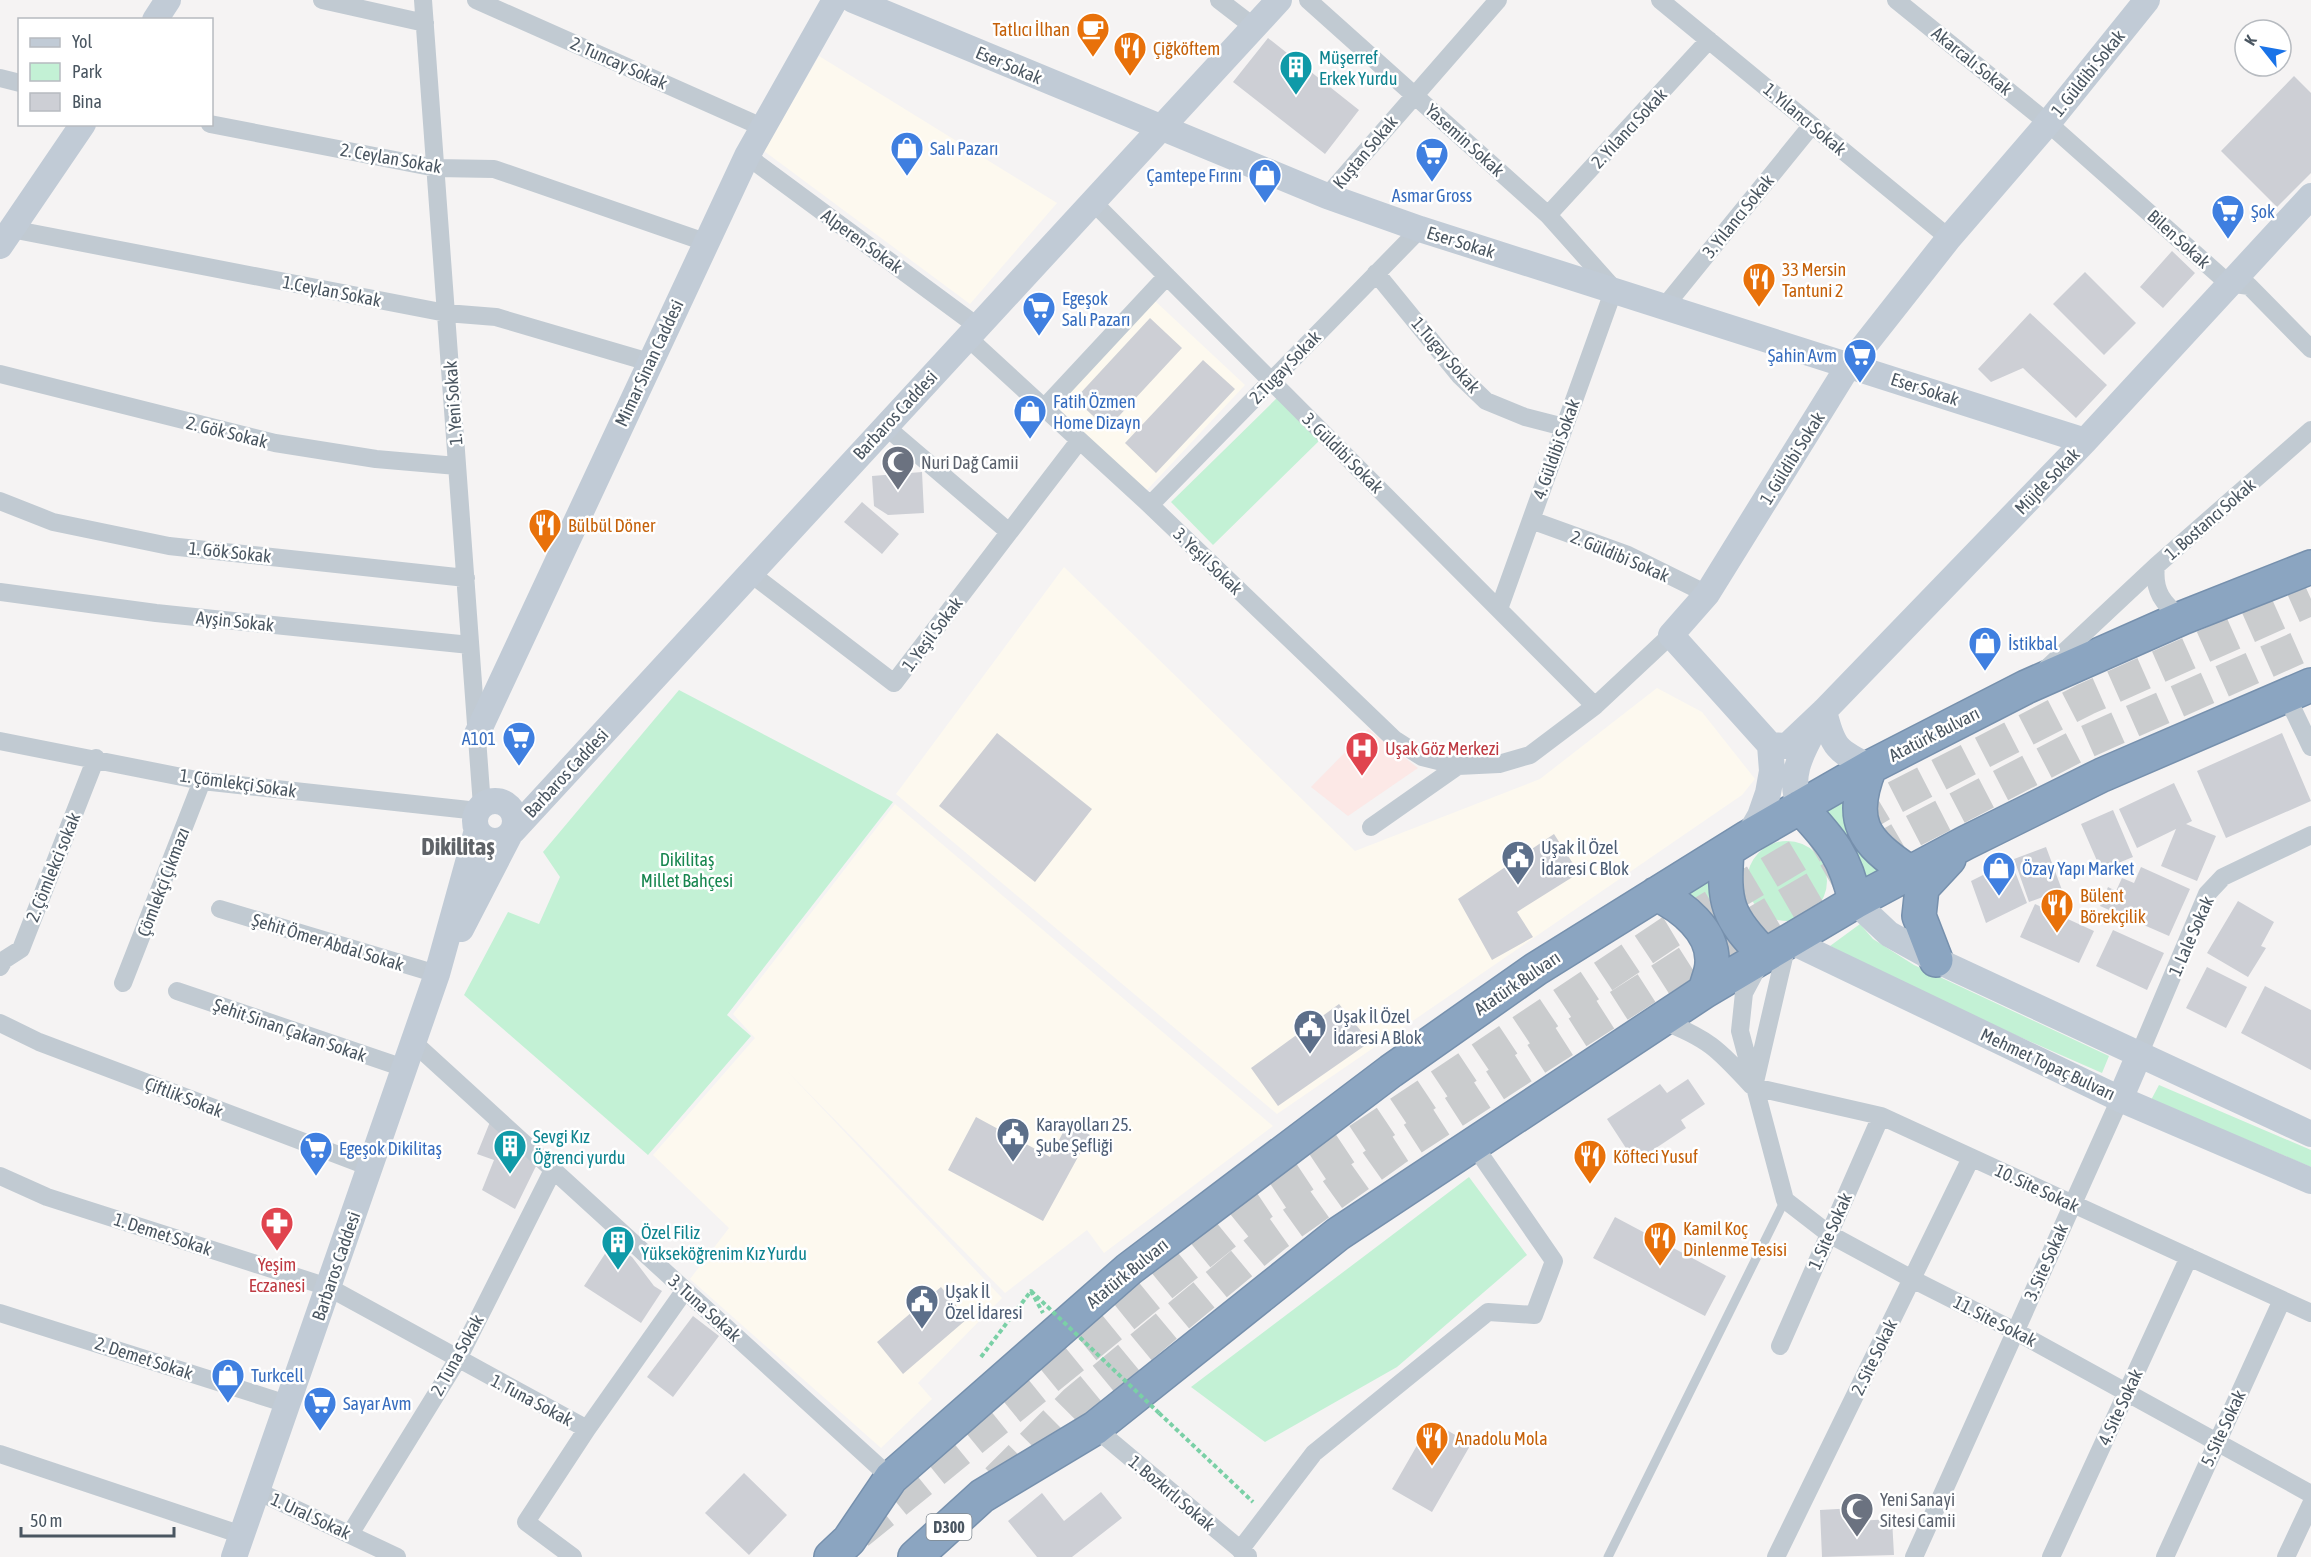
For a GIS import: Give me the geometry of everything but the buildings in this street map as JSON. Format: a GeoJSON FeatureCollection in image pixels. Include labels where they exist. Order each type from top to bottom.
{"type":"FeatureCollection","features":[{"type":"Feature","properties":{"kind":"highway","name":"Atatürk Bulvarı"},"geometry":{"type":"LineString","coordinates":[[840,1549],[891,1478],[1129,1269],[1390,1071],[1536,969],[1738,844],[1870,767],[2026,687],[2182,618],[2311,567]]}},
{"type":"Feature","properties":{"kind":"highway"},"geometry":{"type":"LineString","coordinates":[[1095,1428],[1338,1234],[1660,1020],[1776,947],[1909,872],[2102,775],[2299,690]]}},
{"type":"Feature","properties":{"kind":"highway"},"geometry":{"type":"LineString","coordinates":[[1870,767],[1859,801],[1858,812],[1863,829],[1886,856],[1909,872]]}},
{"type":"Feature","properties":{"kind":"highway"},"geometry":{"type":"LineString","coordinates":[[1800,807],[1834,847],[1849,873],[1855,902]]}},
{"type":"Feature","properties":{"kind":"highway"},"geometry":{"type":"LineString","coordinates":[[1936,960],[1919,916],[1922,888],[1965,843]]}},
{"type":"Feature","properties":{"kind":"highway"},"geometry":{"type":"LineString","coordinates":[[1738,844],[1724,881],[1728,910],[1744,934],[1776,947]]}},
{"type":"Feature","properties":{"kind":"highway"},"geometry":{"type":"LineString","coordinates":[[1656,894],[1684,911],[1701,928],[1712,963],[1705,991]]}},
{"type":"Feature","properties":{"kind":"highway","name":"D300"},"geometry":{"type":"LineString","coordinates":[[915,1557],[982,1496],[1095,1428]]}},
{"type":"Feature","properties":{"kind":"street"},"geometry":{"type":"LineString","coordinates":[[155,18],[168,0]]}},
{"type":"Feature","properties":{"kind":"street"},"geometry":{"type":"LineString","coordinates":[[322,0],[425,23]]}},
{"type":"Feature","properties":{"kind":"street","name":"1. Yeni Sokak"},"geometry":{"type":"LineString","coordinates":[[423,0],[477,734],[479,816]]}},
{"type":"Feature","properties":{"kind":"street","name":"2. Tuncay Sokak"},"geometry":{"type":"LineString","coordinates":[[476,0],[762,127]]}},
{"type":"Feature","properties":{"kind":"street","name":"Mimar Sinan Caddesi"},"geometry":{"type":"LineString","coordinates":[[477,734],[705,242],[762,127],[835,0]]}},
{"type":"Feature","properties":{"kind":"street","name":"Eser Sokak"},"geometry":{"type":"LineString","coordinates":[[853,0],[1327,196],[1420,229],[2085,441]]}},
{"type":"Feature","properties":{"kind":"street"},"geometry":{"type":"LineString","coordinates":[[1219,0],[1254,27]]}},
{"type":"Feature","properties":{"kind":"street","name":"Barbaros Caddesi"},"geometry":{"type":"LineString","coordinates":[[238,1546],[437,974],[511,834],[1279,0]]}},
{"type":"Feature","properties":{"kind":"street","name":"Yasemin Sokak"},"geometry":{"type":"LineString","coordinates":[[1308,0],[1548,215],[1614,289]]}},
{"type":"Feature","properties":{"kind":"street","name":"Kuştan Sokak"},"geometry":{"type":"LineString","coordinates":[[1327,196],[1498,0]]}},
{"type":"Feature","properties":{"kind":"street","name":"1. Yılancı Sokak"},"geometry":{"type":"LineString","coordinates":[[1660,0],[1949,238]]}},
{"type":"Feature","properties":{"kind":"street","name":"Akarcalı Sokak"},"geometry":{"type":"LineString","coordinates":[[1896,0],[2048,123]]}},
{"type":"Feature","properties":{"kind":"street","name":"1. Güldibi Sokak"},"geometry":{"type":"LineString","coordinates":[[1458,766],[1499,764],[1530,755],[1595,706],[1671,635],[1707,594],[1849,365],[1949,238],[2048,123],[2147,0]]}},
{"type":"Feature","properties":{"kind":"street","name":"2. Yılancı Sokak"},"geometry":{"type":"LineString","coordinates":[[1548,215],[1709,40]]}},
{"type":"Feature","properties":{"kind":"street"},"geometry":{"type":"LineString","coordinates":[[0,78],[18,82]]}},
{"type":"Feature","properties":{"kind":"street","name":"Bilen Sokak"},"geometry":{"type":"LineString","coordinates":[[2048,123],[2228,283],[2249,286],[2311,349]]}},
{"type":"Feature","properties":{"kind":"street","name":"2. Ceylan Sokak"},"geometry":{"type":"LineString","coordinates":[[213,125],[436,168],[494,169],[705,242]]}},
{"type":"Feature","properties":{"kind":"street","name":"3. Yılancı Sokak"},"geometry":{"type":"LineString","coordinates":[[1665,306],[1812,125]]}},
{"type":"Feature","properties":{"kind":"street"},"geometry":{"type":"LineString","coordinates":[[6,237],[82,126]]}},
{"type":"Feature","properties":{"kind":"street","name":"Alperen Sokak"},"geometry":{"type":"LineString","coordinates":[[747,156],[972,332]]}},
{"type":"Feature","properties":{"kind":"street","name":"Müjde Sokak"},"geometry":{"type":"LineString","coordinates":[[1770,745],[1787,746],[1824,711],[2085,441],[2228,283],[2311,196]]}},
{"type":"Feature","properties":{"kind":"street","name":"3. Güldibi Sokak"},"geometry":{"type":"LineString","coordinates":[[1092,201],[1595,706]]}},
{"type":"Feature","properties":{"kind":"street","name":"2.Tugay Sokak"},"geometry":{"type":"LineString","coordinates":[[1150,505],[1420,229]]}},
{"type":"Feature","properties":{"kind":"street","name":"1.Ceylan Sokak"},"geometry":{"type":"LineString","coordinates":[[6,237],[446,313],[496,317],[650,362]]}},
{"type":"Feature","properties":{"kind":"street","name":"1.Tugay Sokak"},"geometry":{"type":"LineString","coordinates":[[1376,273],[1460,376],[1486,401],[1525,417],[1564,428]]}},
{"type":"Feature","properties":{"kind":"street"},"geometry":{"type":"LineString","coordinates":[[1044,408],[1167,276]]}},
{"type":"Feature","properties":{"kind":"street","name":"4. Güldibi Sokak"},"geometry":{"type":"LineString","coordinates":[[1499,609],[1614,289]]}},
{"type":"Feature","properties":{"kind":"street","name":"3. Yeşil Sokak"},"geometry":{"type":"LineString","coordinates":[[972,332],[1044,408],[1150,505],[1394,739],[1422,757],[1458,766]]}},
{"type":"Feature","properties":{"kind":"street","name":"2. Gök Sokak"},"geometry":{"type":"LineString","coordinates":[[0,374],[59,391],[275,443],[376,459],[457,466]]}},
{"type":"Feature","properties":{"kind":"street"},"geometry":{"type":"LineString","coordinates":[[885,426],[1009,532]]}},
{"type":"Feature","properties":{"kind":"street","name":"1. Bostancı Sokak"},"geometry":{"type":"LineString","coordinates":[[2182,618],[2159,596],[2154,580],[2156,566],[2311,430]]}},
{"type":"Feature","properties":{"kind":"street","name":"1. Yeşil Sokak"},"geometry":{"type":"LineString","coordinates":[[750,573],[894,683],[1079,441]]}},
{"type":"Feature","properties":{"kind":"street","name":"1. Gök Sokak"},"geometry":{"type":"LineString","coordinates":[[0,501],[53,522],[169,546],[466,579]]}},
{"type":"Feature","properties":{"kind":"street","name":"2. Güldibi Sokak"},"geometry":{"type":"LineString","coordinates":[[1531,520],[1628,555],[1707,594]]}},
{"type":"Feature","properties":{"kind":"street"},"geometry":{"type":"LineString","coordinates":[[2026,687],[2156,566]]}},
{"type":"Feature","properties":{"kind":"street","name":"Ayşin Sokak"},"geometry":{"type":"LineString","coordinates":[[0,592],[156,614],[470,645]]}},
{"type":"Feature","properties":{"kind":"street"},"geometry":{"type":"LineString","coordinates":[[1671,635],[1770,745],[1772,771],[1768,793],[1760,816],[1738,844]]}},
{"type":"Feature","properties":{"kind":"street"},"geometry":{"type":"LineString","coordinates":[[2299,690],[2311,747]]}},
{"type":"Feature","properties":{"kind":"street"},"geometry":{"type":"LineString","coordinates":[[1824,711],[1833,744],[1848,756],[1870,767]]}},
{"type":"Feature","properties":{"kind":"street"},"geometry":{"type":"LineString","coordinates":[[1800,807],[1794,793],[1797,763],[1824,711]]}},
{"type":"Feature","properties":{"kind":"street","name":"1. Çömlekçi Sokak"},"geometry":{"type":"LineString","coordinates":[[0,741],[96,758],[202,781],[479,816]]}},
{"type":"Feature","properties":{"kind":"street","name":"2. Çömlekci sokak"},"geometry":{"type":"LineString","coordinates":[[0,967],[4,960],[21,949],[96,758]]}},
{"type":"Feature","properties":{"kind":"street"},"geometry":{"type":"LineString","coordinates":[[1371,827],[1458,766]]}},
{"type":"Feature","properties":{"kind":"street","name":"Çömlekçi Çıkmazı"},"geometry":{"type":"LineString","coordinates":[[123,983],[202,781]]}},
{"type":"Feature","properties":{"kind":"street"},"geometry":{"type":"LineString","coordinates":[[437,974],[479,816],[489,802],[505,803],[515,816],[511,834],[492,841],[479,816]]}},
{"type":"Feature","properties":{"kind":"street","name":"1. Lale Sokak"},"geometry":{"type":"LineString","coordinates":[[2139,1055],[2207,894],[2223,877],[2311,835]]}},
{"type":"Feature","properties":{"kind":"street"},"geometry":{"type":"LineString","coordinates":[[1855,902],[1889,934],[1936,960],[2311,1134]]}},
{"type":"Feature","properties":{"kind":"street","name":"Şehit Ömer Abdal Sokak"},"geometry":{"type":"LineString","coordinates":[[220,909],[437,974]]}},
{"type":"Feature","properties":{"kind":"street"},"geometry":{"type":"LineString","coordinates":[[1776,947],[1744,993],[1740,1031],[1785,1200]]}},
{"type":"Feature","properties":{"kind":"street"},"geometry":{"type":"LineString","coordinates":[[1754,1087],[1776,947]]}},
{"type":"Feature","properties":{"kind":"street","name":"Mehmet Topaç Bulvarı"},"geometry":{"type":"LineString","coordinates":[[1776,947],[2120,1099],[2311,1180]]}},
{"type":"Feature","properties":{"kind":"street","name":"Şehit Sinan Çakan Sokak"},"geometry":{"type":"LineString","coordinates":[[177,992],[404,1068]]}},
{"type":"Feature","properties":{"kind":"street"},"geometry":{"type":"LineString","coordinates":[[1660,1020],[1695,1033],[1718,1049],[1754,1087]]}},
{"type":"Feature","properties":{"kind":"street","name":"Çiftlik Sokak"},"geometry":{"type":"LineString","coordinates":[[0,1023],[39,1042],[370,1167]]}},
{"type":"Feature","properties":{"kind":"street","name":"3. Tuna Sokak"},"geometry":{"type":"LineString","coordinates":[[413,1042],[891,1478]]}},
{"type":"Feature","properties":{"kind":"street"},"geometry":{"type":"LineString","coordinates":[[2120,1099],[2139,1055]]}},
{"type":"Feature","properties":{"kind":"street","name":"10. Site Sokak"},"geometry":{"type":"LineString","coordinates":[[1754,1087],[1881,1116],[2311,1313]]}},
{"type":"Feature","properties":{"kind":"street","name":"3. Site Sokak"},"geometry":{"type":"LineString","coordinates":[[1914,1557],[2120,1099]]}},
{"type":"Feature","properties":{"kind":"street","name":"1. Site Sokak"},"geometry":{"type":"LineString","coordinates":[[1780,1346],[1881,1116]]}},
{"type":"Feature","properties":{"kind":"street"},"geometry":{"type":"LineString","coordinates":[[1245,1554],[1267,1515],[1314,1453],[1488,1312],[1533,1315],[1554,1261],[1473,1144]]}},
{"type":"Feature","properties":{"kind":"street","name":"2. Site Sokak"},"geometry":{"type":"LineString","coordinates":[[1776,1557],[1971,1158]]}},
{"type":"Feature","properties":{"kind":"street","name":"2. Tuna Sokak"},"geometry":{"type":"LineString","coordinates":[[350,1534],[458,1359],[553,1170]]}},
{"type":"Feature","properties":{"kind":"street","name":"1. Demet Sokak"},"geometry":{"type":"LineString","coordinates":[[0,1176],[47,1197],[328,1287]]}},
{"type":"Feature","properties":{"kind":"street","name":"11. Site Sokak"},"geometry":{"type":"LineString","coordinates":[[1785,1200],[1829,1234],[2016,1331],[2311,1494]]}},
{"type":"Feature","properties":{"kind":"street","name":"4. Site Sokak"},"geometry":{"type":"LineString","coordinates":[[2051,1557],[2189,1257]]}},
{"type":"Feature","properties":{"kind":"street","name":"1. Tuna Sokak"},"geometry":{"type":"LineString","coordinates":[[328,1287],[587,1429],[685,1290]]}},
{"type":"Feature","properties":{"kind":"street","name":"5. Site Sokak"},"geometry":{"type":"LineString","coordinates":[[2165,1557],[2282,1300]]}},
{"type":"Feature","properties":{"kind":"street","name":"2. Demet Sokak"},"geometry":{"type":"LineString","coordinates":[[0,1313],[287,1404]]}},
{"type":"Feature","properties":{"kind":"street","name":"1. Bozkırlı Sokak"},"geometry":{"type":"LineString","coordinates":[[1095,1428],[1245,1554]]}},
{"type":"Feature","properties":{"kind":"street"},"geometry":{"type":"LineString","coordinates":[[573,1557],[526,1522],[587,1429]]}},
{"type":"Feature","properties":{"kind":"street"},"geometry":{"type":"LineString","coordinates":[[0,1454],[238,1546]]}},
{"type":"Feature","properties":{"kind":"street","name":"1. Ural Sokak"},"geometry":{"type":"LineString","coordinates":[[257,1491],[397,1557]]}},
{"type":"Feature","properties":{"kind":"street"},"geometry":{"type":"LineString","coordinates":[[2286,1557],[2311,1504]]}},
{"type":"Feature","properties":{"kind":"lane"},"geometry":{"type":"LineString","coordinates":[[1608,1557],[1785,1200]]}},
{"type":"Feature","properties":{"kind":"path"},"geometry":{"type":"LineString","coordinates":[[981,1358],[1031,1291],[1267,1515]]}},
{"type":"Feature","properties":{"kind":"path"},"geometry":{"type":"LineString","coordinates":[[1180,1432],[1184,1428]]}},
{"type":"Feature","properties":{"kind":"shaded area","name":"Salı Pazarı"},"geometry":{"type":"Polygon","coordinates":[[[819,56],[1057,203],[970,304],[764,151],[819,56]]]}},
{"type":"Feature","properties":{"kind":"shaded area"},"geometry":{"type":"Polygon","coordinates":[[[1154,300],[1245,385],[1146,491],[1056,406],[1154,300]]]}},
{"type":"Feature","properties":{"kind":"shaded area"},"geometry":{"type":"Polygon","coordinates":[[[1064,567],[1355,851],[1540,779],[1657,688],[1702,712],[1755,779],[1742,795],[1277,1114],[896,794],[1064,567]]]}},
{"type":"Feature","properties":{"kind":"shaded area","name":"Uşak Göz Merkezi"},"geometry":{"type":"Polygon","coordinates":[[[1368,729],[1418,768],[1348,816],[1311,787],[1368,729]]]}},
{"type":"Feature","properties":{"kind":"shaded area","name":"Karayolları 25. Şube Şefliği"},"geometry":{"type":"Polygon","coordinates":[[[895,804],[1273,1126],[1104,1253],[1087,1230],[1005,1293],[786,1070],[1002,1298],[918,1383],[932,1399],[881,1448],[690,1279],[729,1228],[653,1155],[755,1038],[733,1014],[895,804]]]}},
{"type":"Feature","properties":{"kind":"green space"},"geometry":{"type":"Polygon","coordinates":[[[1278,397],[1321,439],[1213,545],[1171,502],[1278,397]]]}},
{"type":"Feature","properties":{"kind":"green space","name":"Dikilitaş Millet Bahçesi"},"geometry":{"type":"Polygon","coordinates":[[[679,690],[893,802],[727,1015],[751,1036],[648,1155],[464,995],[508,912],[539,924],[560,877],[543,852],[679,690]]]}},
{"type":"Feature","properties":{"kind":"green space"},"geometry":{"type":"Polygon","coordinates":[[[1854,797],[1889,869],[1864,880],[1850,843],[1840,826],[1826,811],[1854,797]]]}},
{"type":"Feature","properties":{"kind":"green space"},"geometry":{"type":"Polygon","coordinates":[[[1779,841],[1795,841],[1816,852],[1827,873],[1827,889],[1816,910],[1795,921],[1779,921],[1765,915],[1753,903],[1747,889],[1747,873],[1753,859],[1765,847],[1779,841]]]}},
{"type":"Feature","properties":{"kind":"green space"},"geometry":{"type":"Polygon","coordinates":[[[1708,879],[1729,958],[1722,961],[1681,897],[1708,879]]]}},
{"type":"Feature","properties":{"kind":"green space"},"geometry":{"type":"Polygon","coordinates":[[[1860,924],[1873,939],[1914,965],[2109,1056],[2102,1073],[1931,998],[1830,946],[1860,924]]]}},
{"type":"Feature","properties":{"kind":"green space"},"geometry":{"type":"Polygon","coordinates":[[[2159,1085],[2311,1150],[2311,1167],[2151,1100],[2159,1085]]]}},
{"type":"Feature","properties":{"kind":"green space"},"geometry":{"type":"Polygon","coordinates":[[[1469,1177],[1527,1255],[1397,1367],[1265,1442],[1191,1387],[1469,1177]]]}},
{"type":"Feature","properties":{"kind":"tunnel"},"geometry":{"type":"LineString","coordinates":[[858,1533],[1262,1204],[1670,932],[1890,800],[2086,699],[2311,599]]}},
{"type":"Feature","properties":{"kind":"tunnel"},"geometry":{"type":"LineString","coordinates":[[997,1480],[1075,1402],[1276,1235],[1395,1150],[1689,961],[1909,833],[2079,745],[2311,642]]}},
{"type":"Feature","properties":{"kind":"place","name":"Tatlıcı İlhan"},"geometry":{"type":"Point","coordinates":[1093,58]}},
{"type":"Feature","properties":{"kind":"place","name":"Çiğköftem"},"geometry":{"type":"Point","coordinates":[1130,77]}},
{"type":"Feature","properties":{"kind":"place","name":"Müşerref Erkek Yurdu"},"geometry":{"type":"Point","coordinates":[1296,96]}},
{"type":"Feature","properties":{"kind":"place","name":"Salı Pazarı"},"geometry":{"type":"Point","coordinates":[907,177]}},
{"type":"Feature","properties":{"kind":"place","name":"Asmar Gross"},"geometry":{"type":"Point","coordinates":[1432,183]}},
{"type":"Feature","properties":{"kind":"place","name":"Çamtepe Fırını"},"geometry":{"type":"Point","coordinates":[1265,204]}},
{"type":"Feature","properties":{"kind":"place","name":"Şok"},"geometry":{"type":"Point","coordinates":[2228,240]}},
{"type":"Feature","properties":{"kind":"place","name":"33 Mersin Tantuni 2"},"geometry":{"type":"Point","coordinates":[1759,308]}},
{"type":"Feature","properties":{"kind":"place","name":"Egeşok Salı Pazarı"},"geometry":{"type":"Point","coordinates":[1039,337]}},
{"type":"Feature","properties":{"kind":"place","name":"Şahin Avm"},"geometry":{"type":"Point","coordinates":[1860,384]}},
{"type":"Feature","properties":{"kind":"place","name":"Fatih Özmen Home Dizayn"},"geometry":{"type":"Point","coordinates":[1030,440]}},
{"type":"Feature","properties":{"kind":"place","name":"Nuri Dağ Camii"},"geometry":{"type":"Point","coordinates":[898,491]}},
{"type":"Feature","properties":{"kind":"place","name":"Bülbül Döner"},"geometry":{"type":"Point","coordinates":[545,554]}},
{"type":"Feature","properties":{"kind":"place","name":"İstikbal"},"geometry":{"type":"Point","coordinates":[1985,672]}},
{"type":"Feature","properties":{"kind":"place","name":"A101"},"geometry":{"type":"Point","coordinates":[519,767]}},
{"type":"Feature","properties":{"kind":"place","name":"Uşak Göz Merkezi"},"geometry":{"type":"Point","coordinates":[1362,777]}},
{"type":"Feature","properties":{"kind":"place","name":"Uşak İl Özel İdaresi C Blok"},"geometry":{"type":"Point","coordinates":[1518,886]}},
{"type":"Feature","properties":{"kind":"place","name":"Özay Yapı Market"},"geometry":{"type":"Point","coordinates":[1999,897]}},
{"type":"Feature","properties":{"kind":"place","name":"Bülent Börekçilik"},"geometry":{"type":"Point","coordinates":[2057,934]}},
{"type":"Feature","properties":{"kind":"place","name":"Uşak İl Özel İdaresi A Blok"},"geometry":{"type":"Point","coordinates":[1310,1055]}},
{"type":"Feature","properties":{"kind":"place","name":"Karayolları 25. Şube Şefliği"},"geometry":{"type":"Point","coordinates":[1013,1163]}},
{"type":"Feature","properties":{"kind":"place","name":"Sevgi Kız Öğrenci yurdu"},"geometry":{"type":"Point","coordinates":[510,1175]}},
{"type":"Feature","properties":{"kind":"place","name":"Egeşok Dikilitaş"},"geometry":{"type":"Point","coordinates":[316,1177]}},
{"type":"Feature","properties":{"kind":"place","name":"Köfteci Yusuf"},"geometry":{"type":"Point","coordinates":[1590,1185]}},
{"type":"Feature","properties":{"kind":"place","name":"Yeşim Eczanesi"},"geometry":{"type":"Point","coordinates":[277,1252]}},
{"type":"Feature","properties":{"kind":"place","name":"Kamil Koç Dinlenme Tesisi"},"geometry":{"type":"Point","coordinates":[1660,1267]}},
{"type":"Feature","properties":{"kind":"place","name":"Özel Filiz Yükseköğrenim Kız Yurdu"},"geometry":{"type":"Point","coordinates":[618,1271]}},
{"type":"Feature","properties":{"kind":"place","name":"Uşak İl Özel İdaresi"},"geometry":{"type":"Point","coordinates":[922,1330]}},
{"type":"Feature","properties":{"kind":"place","name":"Turkcell"},"geometry":{"type":"Point","coordinates":[228,1404]}},
{"type":"Feature","properties":{"kind":"place","name":"Sayar Avm"},"geometry":{"type":"Point","coordinates":[320,1432]}},
{"type":"Feature","properties":{"kind":"place","name":"Anadolu Mola"},"geometry":{"type":"Point","coordinates":[1432,1467]}},
{"type":"Feature","properties":{"kind":"place","name":"Yeni Sanayi Sitesi Camii"},"geometry":{"type":"Point","coordinates":[1857,1538]}},
{"type":"Feature","properties":{"kind":"district","name":"Dikilitaş"},"geometry":{"type":"Point","coordinates":[458,846]}}]}
